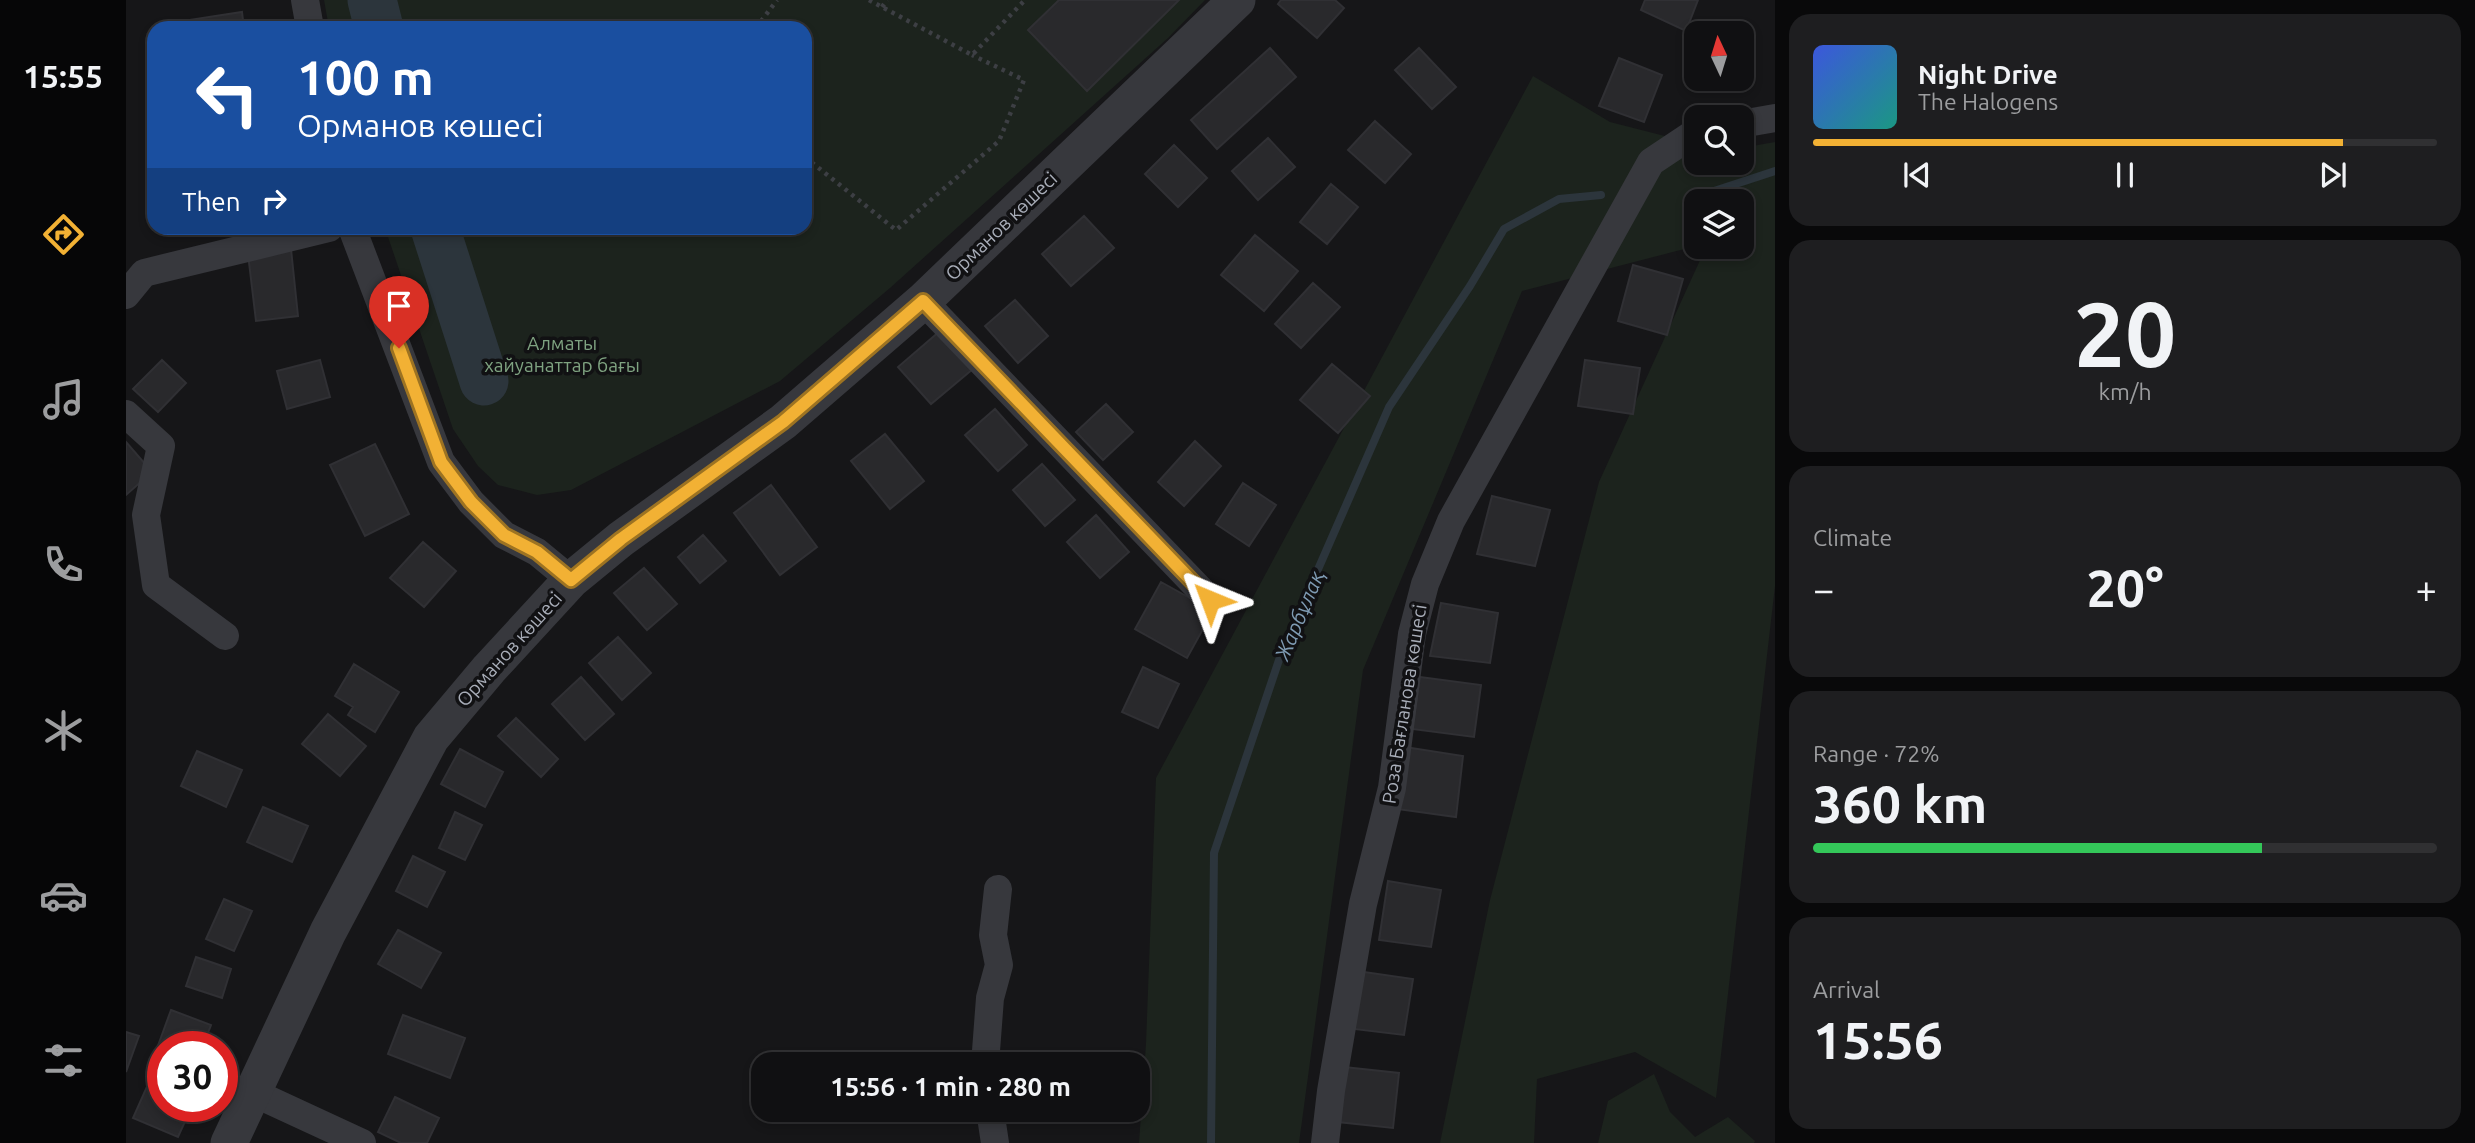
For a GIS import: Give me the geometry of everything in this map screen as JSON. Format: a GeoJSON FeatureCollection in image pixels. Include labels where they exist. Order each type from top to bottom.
{"type":"FeatureCollection","features":[{"type":"Feature","properties":{"kind":"street"},"geometry":{"type":"LineString","coordinates":[[305,0],[309,21]]}},
{"type":"Feature","properties":{"kind":"street","name":"Орманов көшесі"},"geometry":{"type":"LineString","coordinates":[[229,1143],[328,932],[431,737],[571,580],[621,539],[783,422],[923,301],[1237,0]]}},
{"type":"Feature","properties":{"kind":"street"},"geometry":{"type":"LineString","coordinates":[[1754,122],[1775,118]]}},
{"type":"Feature","properties":{"kind":"street","name":"Роза Бағланова көшесі"},"geometry":{"type":"LineString","coordinates":[[1325,1143],[1331,1091],[1363,904],[1392,788],[1412,634],[1425,584],[1451,521],[1651,162],[1684,140]]}},
{"type":"Feature","properties":{"kind":"street"},"geometry":{"type":"LineString","coordinates":[[126,295],[144,273],[300,235]]}},
{"type":"Feature","properties":{"kind":"street"},"geometry":{"type":"LineString","coordinates":[[355,235],[441,462],[471,502],[504,535],[537,552],[571,580]]}},
{"type":"Feature","properties":{"kind":"street"},"geometry":{"type":"LineString","coordinates":[[923,301],[1210,600]]}},
{"type":"Feature","properties":{"kind":"street"},"geometry":{"type":"LineString","coordinates":[[126,414],[161,446],[146,515],[156,585],[225,636]]}},
{"type":"Feature","properties":{"kind":"street"},"geometry":{"type":"LineString","coordinates":[[986,1052],[990,998],[999,965],[993,935],[998,889]]}},
{"type":"Feature","properties":{"kind":"street"},"geometry":{"type":"LineString","coordinates":[[254,1093],[362,1143]]}},
{"type":"Feature","properties":{"kind":"street"},"geometry":{"type":"LineString","coordinates":[[992,1122],[995,1143]]}},
{"type":"Feature","properties":{"kind":"path"},"geometry":{"type":"LineString","coordinates":[[761,21],[777,0]]}},
{"type":"Feature","properties":{"kind":"path"},"geometry":{"type":"LineString","coordinates":[[812,163],[896,230],[999,141],[1024,80],[869,0]]}},
{"type":"Feature","properties":{"kind":"path"},"geometry":{"type":"LineString","coordinates":[[882,7],[887,0]]}},
{"type":"Feature","properties":{"kind":"path"},"geometry":{"type":"LineString","coordinates":[[972,55],[1025,0]]}},
{"type":"Feature","properties":{"kind":"green space","name":"Алматы хайуанаттар бағы"},"geometry":{"type":"Polygon","coordinates":[[[324,0],[1205,0],[1168,38],[890,288],[780,381],[571,490],[537,495],[498,485],[478,466],[453,429],[387,235],[812,235],[812,21],[328,21],[324,0]]]}},
{"type":"Feature","properties":{"kind":"green space"},"geometry":{"type":"Polygon","coordinates":[[[1533,76],[1610,122],[1684,141],[1684,175],[1754,175],[1754,146],[1775,142],[1775,586],[1716,1098],[1635,1052],[1537,1079],[1534,1143],[1440,1143],[1490,900],[1599,482],[1701,259],[1754,259],[1754,189],[1684,189],[1684,249],[1522,291],[1363,670],[1299,1143],[1139,1143],[1140,1122],[1150,1122],[1150,1052],[1145,1052],[1156,778],[1533,76]]]}},
{"type":"Feature","properties":{"kind":"green space"},"geometry":{"type":"Polygon","coordinates":[[[1654,1074],[1670,1112],[1695,1137],[1728,1117],[1755,1141],[1754,1143],[1598,1143],[1608,1101],[1654,1074]]]}},
{"type":"Feature","properties":{"kind":"building"},"geometry":{"type":"Polygon","coordinates":[[[1059,0],[1179,0],[1087,91],[1028,30],[1059,0]]]}},
{"type":"Feature","properties":{"kind":"building"},"geometry":{"type":"Polygon","coordinates":[[[1281,0],[1335,0],[1344,8],[1317,38],[1278,4],[1281,0]]]}},
{"type":"Feature","properties":{"kind":"building"},"geometry":{"type":"Polygon","coordinates":[[[1645,0],[1698,0],[1690,21],[1684,21],[1684,30],[1641,10],[1645,0]]]}},
{"type":"Feature","properties":{"kind":"building"},"geometry":{"type":"Polygon","coordinates":[[[242,12],[243,21],[189,21],[242,12]]]}},
{"type":"Feature","properties":{"kind":"building"},"geometry":{"type":"Polygon","coordinates":[[[1270,48],[1296,77],[1217,149],[1191,120],[1270,48]]]}},
{"type":"Feature","properties":{"kind":"building"},"geometry":{"type":"Polygon","coordinates":[[[1419,48],[1456,87],[1432,109],[1395,70],[1419,48]]]}},
{"type":"Feature","properties":{"kind":"building"},"geometry":{"type":"Polygon","coordinates":[[[1619,58],[1662,75],[1644,122],[1599,106],[1619,58]]]}},
{"type":"Feature","properties":{"kind":"building"},"geometry":{"type":"Polygon","coordinates":[[[1375,121],[1411,154],[1385,183],[1348,150],[1375,121]]]}},
{"type":"Feature","properties":{"kind":"building"},"geometry":{"type":"Polygon","coordinates":[[[1268,138],[1295,167],[1258,200],[1232,171],[1268,138]]]}},
{"type":"Feature","properties":{"kind":"building"},"geometry":{"type":"Polygon","coordinates":[[[1174,145],[1207,178],[1178,207],[1145,174],[1174,145]]]}},
{"type":"Feature","properties":{"kind":"building"},"geometry":{"type":"Polygon","coordinates":[[[1331,184],[1358,207],[1327,244],[1300,222],[1331,184]]]}},
{"type":"Feature","properties":{"kind":"building"},"geometry":{"type":"Polygon","coordinates":[[[1084,216],[1114,248],[1071,286],[1042,254],[1084,216]]]}},
{"type":"Feature","properties":{"kind":"building"},"geometry":{"type":"Polygon","coordinates":[[[1255,235],[1298,271],[1264,311],[1221,275],[1255,235]]]}},
{"type":"Feature","properties":{"kind":"building"},"geometry":{"type":"Polygon","coordinates":[[[291,249],[298,316],[256,321],[248,254],[291,249]]]}},
{"type":"Feature","properties":{"kind":"building"},"geometry":{"type":"Polygon","coordinates":[[[1633,265],[1683,279],[1667,335],[1618,321],[1633,265]]]}},
{"type":"Feature","properties":{"kind":"building"},"geometry":{"type":"Polygon","coordinates":[[[1313,283],[1340,307],[1301,348],[1275,324],[1313,283]]]}},
{"type":"Feature","properties":{"kind":"building"},"geometry":{"type":"Polygon","coordinates":[[[1015,300],[1048,336],[1018,363],[985,326],[1015,300]]]}},
{"type":"Feature","properties":{"kind":"building"},"geometry":{"type":"Polygon","coordinates":[[[940,331],[973,369],[931,404],[898,367],[940,331]]]}},
{"type":"Feature","properties":{"kind":"building"},"geometry":{"type":"Polygon","coordinates":[[[162,360],[186,383],[158,412],[133,389],[162,360]]]}},
{"type":"Feature","properties":{"kind":"building"},"geometry":{"type":"Polygon","coordinates":[[[320,360],[330,397],[287,409],[277,371],[320,360]]]}},
{"type":"Feature","properties":{"kind":"building"},"geometry":{"type":"Polygon","coordinates":[[[1585,360],[1640,368],[1633,414],[1578,406],[1585,360]]]}},
{"type":"Feature","properties":{"kind":"building"},"geometry":{"type":"Polygon","coordinates":[[[1332,364],[1370,396],[1338,433],[1300,400],[1332,364]]]}},
{"type":"Feature","properties":{"kind":"building"},"geometry":{"type":"Polygon","coordinates":[[[1106,404],[1133,432],[1103,460],[1076,432],[1106,404]]]}},
{"type":"Feature","properties":{"kind":"building"},"geometry":{"type":"Polygon","coordinates":[[[995,409],[1027,445],[998,471],[965,435],[995,409]]]}},
{"type":"Feature","properties":{"kind":"building"},"geometry":{"type":"Polygon","coordinates":[[[885,434],[924,481],[890,509],[851,461],[885,434]]]}},
{"type":"Feature","properties":{"kind":"building"},"geometry":{"type":"Polygon","coordinates":[[[1195,441],[1221,466],[1184,506],[1158,482],[1195,441]]]}},
{"type":"Feature","properties":{"kind":"building"},"geometry":{"type":"Polygon","coordinates":[[[126,442],[152,472],[126,495],[126,442]]]}},
{"type":"Feature","properties":{"kind":"building"},"geometry":{"type":"Polygon","coordinates":[[[375,444],[409,514],[365,536],[330,465],[375,444]]]}},
{"type":"Feature","properties":{"kind":"building"},"geometry":{"type":"Polygon","coordinates":[[[1042,464],[1075,500],[1045,526],[1013,490],[1042,464]]]}},
{"type":"Feature","properties":{"kind":"building"},"geometry":{"type":"Polygon","coordinates":[[[1243,483],[1276,505],[1249,546],[1216,524],[1243,483]]]}},
{"type":"Feature","properties":{"kind":"building"},"geometry":{"type":"Polygon","coordinates":[[[771,485],[817,547],[780,575],[734,513],[771,485]]]}},
{"type":"Feature","properties":{"kind":"building"},"geometry":{"type":"Polygon","coordinates":[[[1492,496],[1550,510],[1535,566],[1477,554],[1492,496]]]}},
{"type":"Feature","properties":{"kind":"building"},"geometry":{"type":"Polygon","coordinates":[[[1096,515],[1129,552],[1100,578],[1067,542],[1096,515]]]}},
{"type":"Feature","properties":{"kind":"building"},"geometry":{"type":"Polygon","coordinates":[[[703,535],[726,561],[700,583],[678,557],[703,535]]]}},
{"type":"Feature","properties":{"kind":"building"},"geometry":{"type":"Polygon","coordinates":[[[423,542],[456,571],[424,607],[390,578],[423,542]]]}},
{"type":"Feature","properties":{"kind":"building"},"geometry":{"type":"Polygon","coordinates":[[[644,568],[677,604],[647,630],[614,593],[644,568]]]}},
{"type":"Feature","properties":{"kind":"building"},"geometry":{"type":"Polygon","coordinates":[[[1161,582],[1213,611],[1187,658],[1135,629],[1161,582]]]}},
{"type":"Feature","properties":{"kind":"building"},"geometry":{"type":"Polygon","coordinates":[[[1441,603],[1498,613],[1490,663],[1430,656],[1441,603]]]}},
{"type":"Feature","properties":{"kind":"building"},"geometry":{"type":"Polygon","coordinates":[[[618,637],[651,673],[622,700],[589,663],[618,637]]]}},
{"type":"Feature","properties":{"kind":"building"},"geometry":{"type":"Polygon","coordinates":[[[354,664],[399,692],[375,732],[348,715],[353,707],[335,696],[354,664]]]}},
{"type":"Feature","properties":{"kind":"building"},"geometry":{"type":"Polygon","coordinates":[[[1143,667],[1179,684],[1158,728],[1122,712],[1143,667]]]}},
{"type":"Feature","properties":{"kind":"building"},"geometry":{"type":"Polygon","coordinates":[[[581,677],[614,714],[585,740],[552,704],[581,677]]]}},
{"type":"Feature","properties":{"kind":"building"},"geometry":{"type":"Polygon","coordinates":[[[1420,677],[1481,685],[1474,737],[1412,729],[1420,677]]]}},
{"type":"Feature","properties":{"kind":"building"},"geometry":{"type":"Polygon","coordinates":[[[328,714],[366,746],[340,776],[302,744],[328,714]]]}},
{"type":"Feature","properties":{"kind":"building"},"geometry":{"type":"Polygon","coordinates":[[[516,718],[558,759],[541,777],[498,736],[516,718]]]}},
{"type":"Feature","properties":{"kind":"building"},"geometry":{"type":"Polygon","coordinates":[[[1405,747],[1463,756],[1456,817],[1397,809],[1405,747]]]}},
{"type":"Feature","properties":{"kind":"building"},"geometry":{"type":"Polygon","coordinates":[[[460,749],[503,772],[485,807],[441,784],[460,749]]]}},
{"type":"Feature","properties":{"kind":"building"},"geometry":{"type":"Polygon","coordinates":[[[197,751],[242,770],[226,807],[181,786],[197,751]]]}},
{"type":"Feature","properties":{"kind":"building"},"geometry":{"type":"Polygon","coordinates":[[[263,807],[308,826],[292,862],[247,842],[263,807]]]}},
{"type":"Feature","properties":{"kind":"building"},"geometry":{"type":"Polygon","coordinates":[[[455,812],[482,825],[465,860],[439,848],[455,812]]]}},
{"type":"Feature","properties":{"kind":"building"},"geometry":{"type":"Polygon","coordinates":[[[413,856],[445,872],[427,907],[396,891],[413,856]]]}},
{"type":"Feature","properties":{"kind":"building"},"geometry":{"type":"Polygon","coordinates":[[[1388,881],[1441,890],[1431,947],[1379,940],[1388,881]]]}},
{"type":"Feature","properties":{"kind":"building"},"geometry":{"type":"Polygon","coordinates":[[[224,899],[252,911],[234,951],[206,939],[224,899]]]}},
{"type":"Feature","properties":{"kind":"building"},"geometry":{"type":"Polygon","coordinates":[[[398,930],[441,953],[421,988],[378,964],[398,930]]]}},
{"type":"Feature","properties":{"kind":"building"},"geometry":{"type":"Polygon","coordinates":[[[196,957],[231,969],[222,998],[186,986],[196,957]]]}},
{"type":"Feature","properties":{"kind":"building"},"geometry":{"type":"Polygon","coordinates":[[[1364,972],[1413,979],[1404,1035],[1354,1029],[1364,972]]]}},
{"type":"Feature","properties":{"kind":"building"},"geometry":{"type":"Polygon","coordinates":[[[171,1010],[211,1025],[209,1031],[163,1031],[171,1010]]]}},
{"type":"Feature","properties":{"kind":"building"},"geometry":{"type":"Polygon","coordinates":[[[403,1015],[465,1038],[450,1078],[388,1054],[403,1015]]]}},
{"type":"Feature","properties":{"kind":"building"},"geometry":{"type":"Polygon","coordinates":[[[126,1032],[139,1036],[126,1072],[126,1032]]]}},
{"type":"Feature","properties":{"kind":"building"},"geometry":{"type":"Polygon","coordinates":[[[1344,1067],[1399,1073],[1393,1128],[1338,1122],[1344,1067]]]}},
{"type":"Feature","properties":{"kind":"building"},"geometry":{"type":"Polygon","coordinates":[[[147,1086],[147,1122],[185,1122],[178,1137],[133,1118],[147,1086]]]}},
{"type":"Feature","properties":{"kind":"building"},"geometry":{"type":"Polygon","coordinates":[[[395,1097],[439,1118],[427,1143],[401,1143],[378,1132],[395,1097]]]}},
{"type":"Feature","properties":{"kind":"waterway"},"geometry":{"type":"LineString","coordinates":[[372,0],[377,21]]}},
{"type":"Feature","properties":{"kind":"waterway","name":"Жарбұлақ"},"geometry":{"type":"LineString","coordinates":[[1720,189],[1775,171]]}},
{"type":"Feature","properties":{"kind":"waterway","name":"Жарбұлақ"},"geometry":{"type":"LineString","coordinates":[[1211,1143],[1214,853],[1281,654],[1389,407],[1470,286],[1504,229],[1559,199],[1601,195]]}},
{"type":"Feature","properties":{"kind":"waterway"},"geometry":{"type":"LineString","coordinates":[[437,235],[484,381]]}},
{"type":"Feature","properties":{"kind":"route"},"geometry":{"type":"LineString","coordinates":[[399,348],[441,462],[471,502],[504,535],[537,552],[571,580],[621,539],[783,422],[923,301],[1210,600]]}}]}
